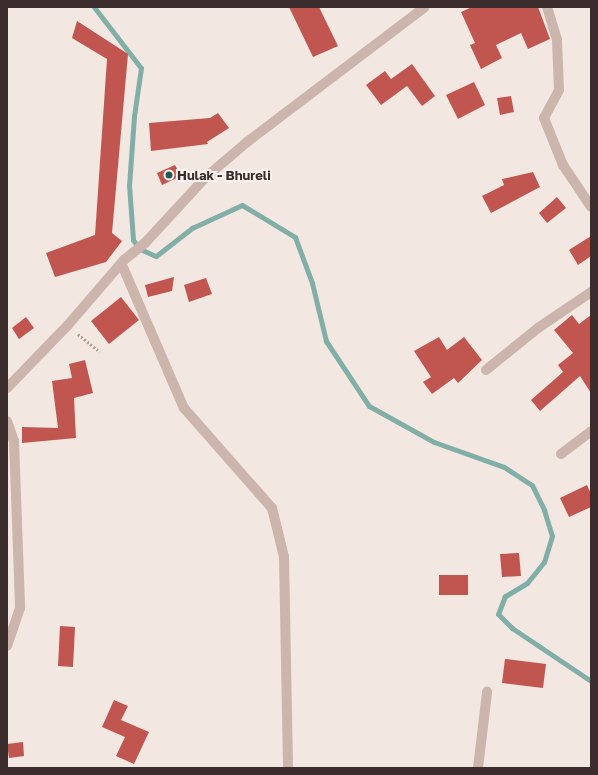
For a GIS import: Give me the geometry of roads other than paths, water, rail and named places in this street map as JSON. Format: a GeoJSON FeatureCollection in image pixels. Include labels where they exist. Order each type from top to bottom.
{"type":"FeatureCollection","features":[{"type":"Feature","properties":{"kind":"street"},"geometry":{"type":"LineString","coordinates":[[7,388],[68,325],[123,263],[145,243],[206,177],[247,142],[425,7]]}},
{"type":"Feature","properties":{"kind":"street"},"geometry":{"type":"LineString","coordinates":[[547,7],[557,40],[560,90],[544,118],[563,165],[591,207]]}},
{"type":"Feature","properties":{"kind":"street"},"geometry":{"type":"LineString","coordinates":[[123,263],[184,408],[272,508],[284,557],[288,768]]}},
{"type":"Feature","properties":{"kind":"street"},"geometry":{"type":"LineString","coordinates":[[486,370],[538,328],[591,292]]}},
{"type":"Feature","properties":{"kind":"street"},"geometry":{"type":"LineString","coordinates":[[7,421],[14,442],[20,608],[7,646]]}},
{"type":"Feature","properties":{"kind":"street"},"geometry":{"type":"LineString","coordinates":[[561,454],[591,431]]}},
{"type":"Feature","properties":{"kind":"street"},"geometry":{"type":"LineString","coordinates":[[478,768],[487,692]]}},
{"type":"Feature","properties":{"kind":"waterway"},"geometry":{"type":"LineString","coordinates":[[94,7],[141,68],[134,116],[129,185],[133,240],[140,249],[156,256],[192,228],[242,205],[295,237],[312,283],[326,341],[369,406],[434,442],[504,467],[532,485],[544,510],[552,536],[544,562],[527,583],[505,596],[498,614],[512,628],[591,681]]}},
{"type":"Feature","properties":{"kind":"place","name":"Hulak - Bhureli"},"geometry":{"type":"Point","coordinates":[169,175]}}]}
